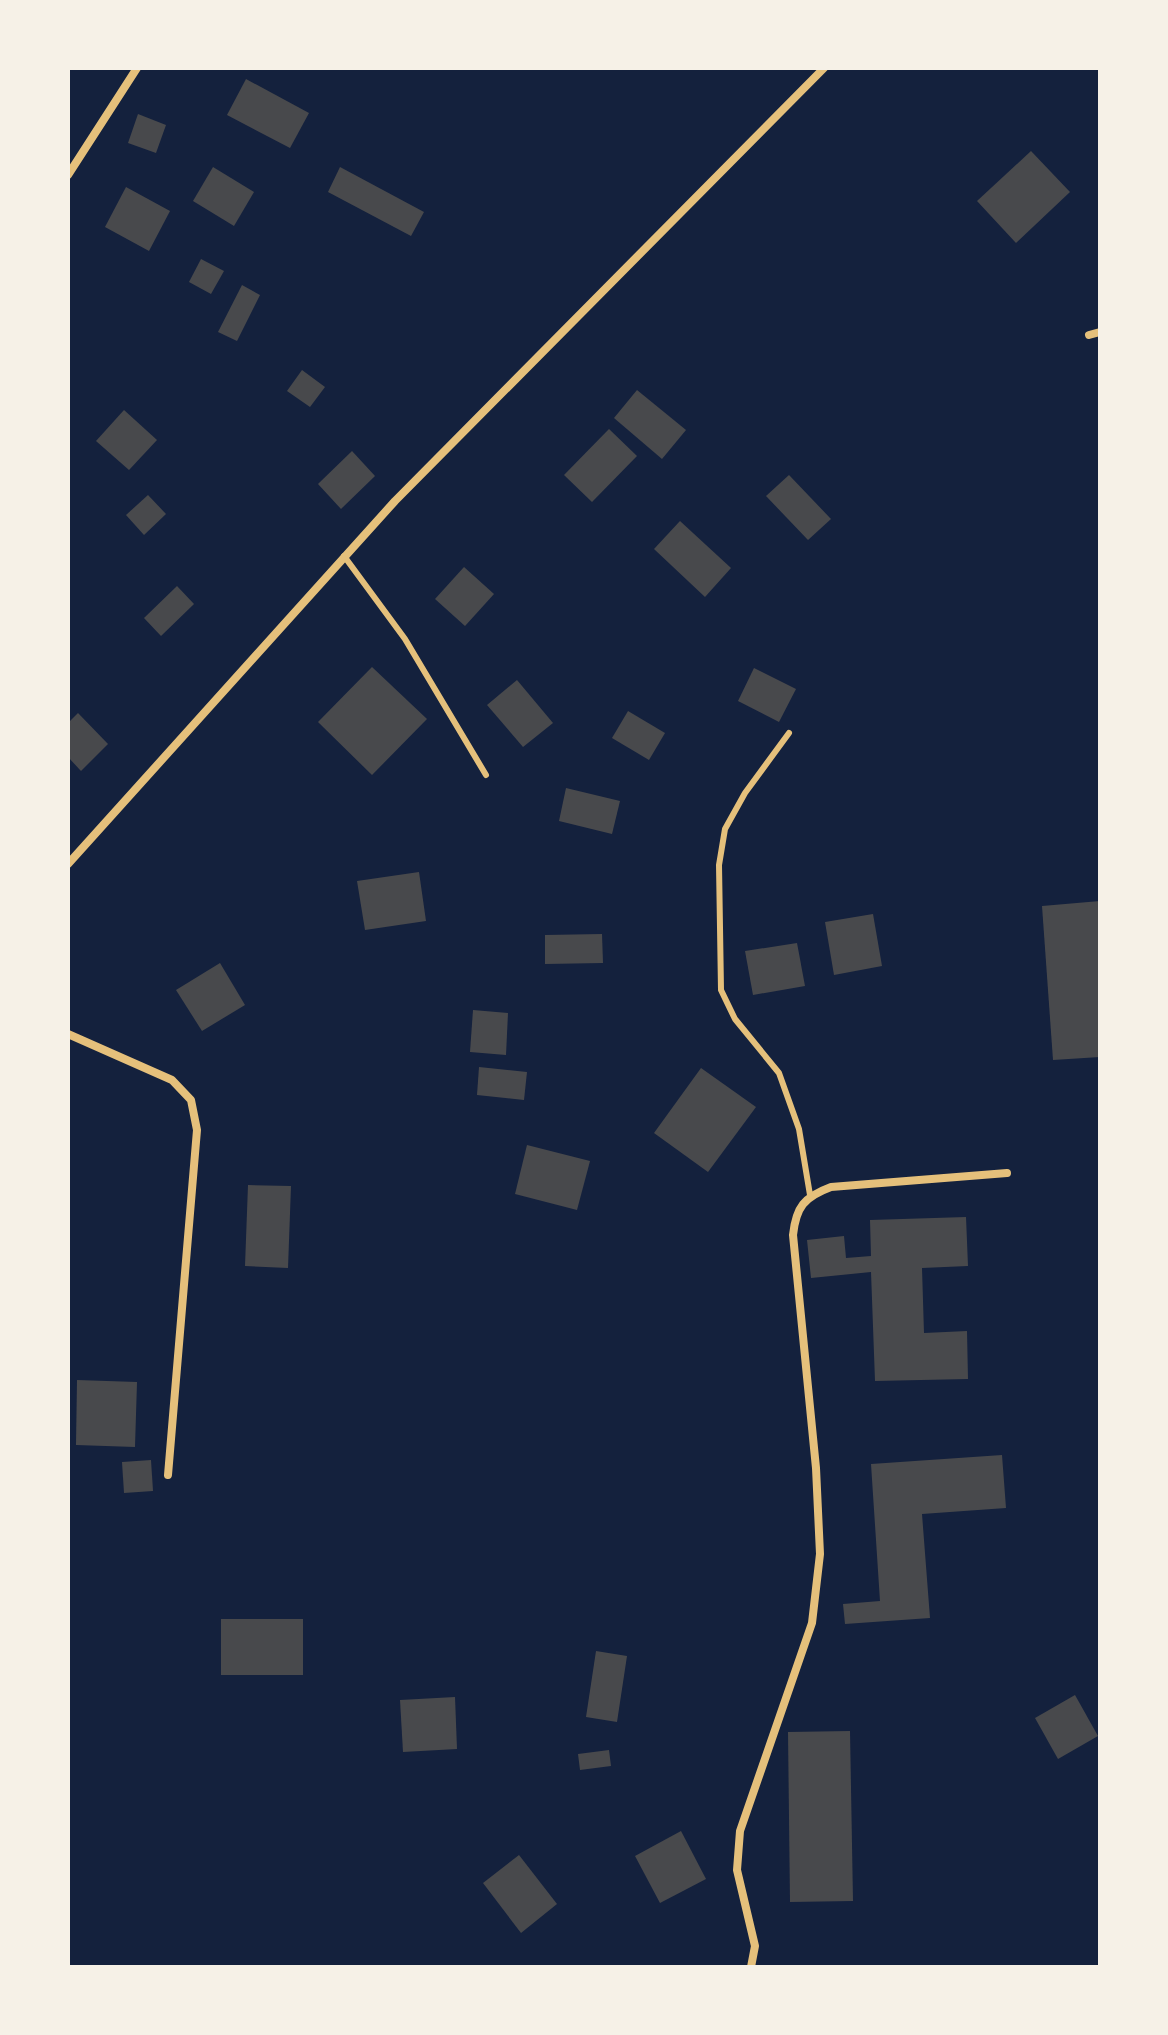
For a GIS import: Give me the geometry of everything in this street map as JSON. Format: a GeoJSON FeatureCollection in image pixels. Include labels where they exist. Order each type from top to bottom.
{"type":"FeatureCollection","features":[{"type":"Feature","properties":{"kind":"street"},"geometry":{"type":"LineString","coordinates":[[68,175],[137,68]]}},
{"type":"Feature","properties":{"kind":"street"},"geometry":{"type":"LineString","coordinates":[[68,864],[395,501],[824,68]]}},
{"type":"Feature","properties":{"kind":"street"},"geometry":{"type":"LineString","coordinates":[[1089,335],[1100,332]]}},
{"type":"Feature","properties":{"kind":"street"},"geometry":{"type":"LineString","coordinates":[[68,1034],[172,1080],[191,1100],[197,1130],[168,1475]]}},
{"type":"Feature","properties":{"kind":"street"},"geometry":{"type":"LineString","coordinates":[[751,1967],[755,1946],[737,1870],[740,1831],[812,1623],[820,1554],[816,1468],[793,1235],[796,1211],[810,1195],[831,1187],[1007,1173]]}},
{"type":"Feature","properties":{"kind":"lane"},"geometry":{"type":"LineString","coordinates":[[344,556],[405,639],[486,775]]}},
{"type":"Feature","properties":{"kind":"lane"},"geometry":{"type":"LineString","coordinates":[[789,733],[745,793],[725,829],[719,865],[721,990],[735,1019],[779,1073],[799,1129],[810,1195]]}},
{"type":"Feature","properties":{"kind":"building"},"geometry":{"type":"Polygon","coordinates":[[[246,79],[309,113],[290,148],[227,115],[246,79]]]}},
{"type":"Feature","properties":{"kind":"building"},"geometry":{"type":"Polygon","coordinates":[[[138,114],[166,125],[156,153],[128,143],[138,114]]]}},
{"type":"Feature","properties":{"kind":"building"},"geometry":{"type":"Polygon","coordinates":[[[1031,151],[1070,192],[1016,243],[977,201],[1031,151]]]}},
{"type":"Feature","properties":{"kind":"building"},"geometry":{"type":"Polygon","coordinates":[[[213,167],[254,192],[234,226],[193,201],[213,167]]]}},
{"type":"Feature","properties":{"kind":"building"},"geometry":{"type":"Polygon","coordinates":[[[340,167],[424,212],[411,236],[328,192],[340,167]]]}},
{"type":"Feature","properties":{"kind":"building"},"geometry":{"type":"Polygon","coordinates":[[[126,187],[170,211],[149,251],[105,227],[126,187]]]}},
{"type":"Feature","properties":{"kind":"building"},"geometry":{"type":"Polygon","coordinates":[[[201,259],[224,271],[211,294],[189,282],[201,259]]]}},
{"type":"Feature","properties":{"kind":"building"},"geometry":{"type":"Polygon","coordinates":[[[242,285],[260,295],[237,341],[218,332],[242,285]]]}},
{"type":"Feature","properties":{"kind":"building"},"geometry":{"type":"Polygon","coordinates":[[[302,370],[325,387],[310,407],[287,391],[302,370]]]}},
{"type":"Feature","properties":{"kind":"building"},"geometry":{"type":"Polygon","coordinates":[[[637,390],[686,430],[662,459],[614,418],[637,390]]]}},
{"type":"Feature","properties":{"kind":"building"},"geometry":{"type":"Polygon","coordinates":[[[124,410],[157,440],[129,470],[96,441],[124,410]]]}},
{"type":"Feature","properties":{"kind":"building"},"geometry":{"type":"Polygon","coordinates":[[[609,429],[637,456],[592,502],[564,475],[609,429]]]}},
{"type":"Feature","properties":{"kind":"building"},"geometry":{"type":"Polygon","coordinates":[[[352,451],[375,476],[341,509],[318,484],[352,451]]]}},
{"type":"Feature","properties":{"kind":"building"},"geometry":{"type":"Polygon","coordinates":[[[789,475],[831,519],[808,540],[766,496],[789,475]]]}},
{"type":"Feature","properties":{"kind":"building"},"geometry":{"type":"Polygon","coordinates":[[[148,495],[166,514],[144,535],[126,515],[148,495]]]}},
{"type":"Feature","properties":{"kind":"building"},"geometry":{"type":"Polygon","coordinates":[[[680,521],[731,568],[705,597],[654,549],[680,521]]]}},
{"type":"Feature","properties":{"kind":"building"},"geometry":{"type":"Polygon","coordinates":[[[464,567],[494,594],[465,626],[435,599],[464,567]]]}},
{"type":"Feature","properties":{"kind":"building"},"geometry":{"type":"Polygon","coordinates":[[[177,586],[194,604],[161,636],[144,618],[177,586]]]}},
{"type":"Feature","properties":{"kind":"building"},"geometry":{"type":"Polygon","coordinates":[[[372,667],[427,719],[372,775],[318,722],[372,667]]]}},
{"type":"Feature","properties":{"kind":"building"},"geometry":{"type":"Polygon","coordinates":[[[754,668],[796,689],[779,722],[738,701],[754,668]]]}},
{"type":"Feature","properties":{"kind":"building"},"geometry":{"type":"Polygon","coordinates":[[[517,680],[553,723],[523,747],[487,705],[517,680]]]}},
{"type":"Feature","properties":{"kind":"building"},"geometry":{"type":"Polygon","coordinates":[[[628,711],[665,733],[649,760],[612,738],[628,711]]]}},
{"type":"Feature","properties":{"kind":"building"},"geometry":{"type":"Polygon","coordinates":[[[78,713],[108,744],[81,771],[68,757],[68,723],[78,713]]]}},
{"type":"Feature","properties":{"kind":"building"},"geometry":{"type":"Polygon","coordinates":[[[566,788],[620,801],[612,834],[559,821],[566,788]]]}},
{"type":"Feature","properties":{"kind":"building"},"geometry":{"type":"Polygon","coordinates":[[[419,872],[426,921],[365,930],[357,881],[419,872]]]}},
{"type":"Feature","properties":{"kind":"building"},"geometry":{"type":"Polygon","coordinates":[[[1100,901],[1100,1057],[1053,1060],[1042,906],[1100,901]]]}},
{"type":"Feature","properties":{"kind":"building"},"geometry":{"type":"Polygon","coordinates":[[[873,914],[882,966],[834,975],[825,922],[873,914]]]}},
{"type":"Feature","properties":{"kind":"building"},"geometry":{"type":"Polygon","coordinates":[[[602,934],[603,963],[545,964],[545,935],[602,934]]]}},
{"type":"Feature","properties":{"kind":"building"},"geometry":{"type":"Polygon","coordinates":[[[797,943],[805,986],[753,995],[745,951],[797,943]]]}},
{"type":"Feature","properties":{"kind":"building"},"geometry":{"type":"Polygon","coordinates":[[[220,963],[245,1005],[202,1031],[176,990],[220,963]]]}},
{"type":"Feature","properties":{"kind":"building"},"geometry":{"type":"Polygon","coordinates":[[[473,1010],[508,1013],[506,1055],[470,1052],[473,1010]]]}},
{"type":"Feature","properties":{"kind":"building"},"geometry":{"type":"Polygon","coordinates":[[[479,1067],[527,1072],[524,1100],[477,1095],[479,1067]]]}},
{"type":"Feature","properties":{"kind":"building"},"geometry":{"type":"Polygon","coordinates":[[[701,1068],[756,1107],[708,1172],[654,1133],[701,1068]]]}},
{"type":"Feature","properties":{"kind":"building"},"geometry":{"type":"Polygon","coordinates":[[[527,1145],[590,1161],[577,1210],[515,1194],[527,1145]]]}},
{"type":"Feature","properties":{"kind":"building"},"geometry":{"type":"Polygon","coordinates":[[[248,1185],[291,1186],[288,1268],[245,1266],[248,1185]]]}},
{"type":"Feature","properties":{"kind":"building"},"geometry":{"type":"Polygon","coordinates":[[[966,1217],[968,1266],[922,1268],[924,1333],[967,1331],[968,1379],[875,1381],[871,1272],[811,1278],[807,1240],[844,1236],[846,1258],[871,1256],[870,1220],[966,1217]]]}},
{"type":"Feature","properties":{"kind":"building"},"geometry":{"type":"Polygon","coordinates":[[[77,1380],[137,1382],[135,1447],[76,1445],[77,1380]]]}},
{"type":"Feature","properties":{"kind":"building"},"geometry":{"type":"Polygon","coordinates":[[[1002,1455],[1006,1508],[922,1514],[930,1618],[845,1624],[843,1604],[880,1601],[871,1464],[1002,1455]]]}},
{"type":"Feature","properties":{"kind":"building"},"geometry":{"type":"Polygon","coordinates":[[[151,1460],[153,1491],[124,1493],[122,1462],[151,1460]]]}},
{"type":"Feature","properties":{"kind":"building"},"geometry":{"type":"Polygon","coordinates":[[[221,1619],[303,1619],[303,1675],[221,1675],[221,1619]]]}},
{"type":"Feature","properties":{"kind":"building"},"geometry":{"type":"Polygon","coordinates":[[[596,1651],[627,1656],[617,1722],[586,1717],[596,1651]]]}},
{"type":"Feature","properties":{"kind":"building"},"geometry":{"type":"Polygon","coordinates":[[[1075,1695],[1098,1736],[1058,1759],[1035,1718],[1075,1695]]]}},
{"type":"Feature","properties":{"kind":"building"},"geometry":{"type":"Polygon","coordinates":[[[455,1697],[457,1749],[403,1752],[400,1700],[455,1697]]]}},
{"type":"Feature","properties":{"kind":"building"},"geometry":{"type":"Polygon","coordinates":[[[850,1731],[853,1901],[790,1902],[788,1732],[850,1731]]]}},
{"type":"Feature","properties":{"kind":"building"},"geometry":{"type":"Polygon","coordinates":[[[609,1750],[611,1766],[580,1770],[578,1754],[609,1750]]]}},
{"type":"Feature","properties":{"kind":"building"},"geometry":{"type":"Polygon","coordinates":[[[681,1831],[706,1879],[660,1903],[635,1856],[681,1831]]]}},
{"type":"Feature","properties":{"kind":"building"},"geometry":{"type":"Polygon","coordinates":[[[519,1855],[557,1904],[521,1933],[483,1883],[519,1855]]]}}]}
